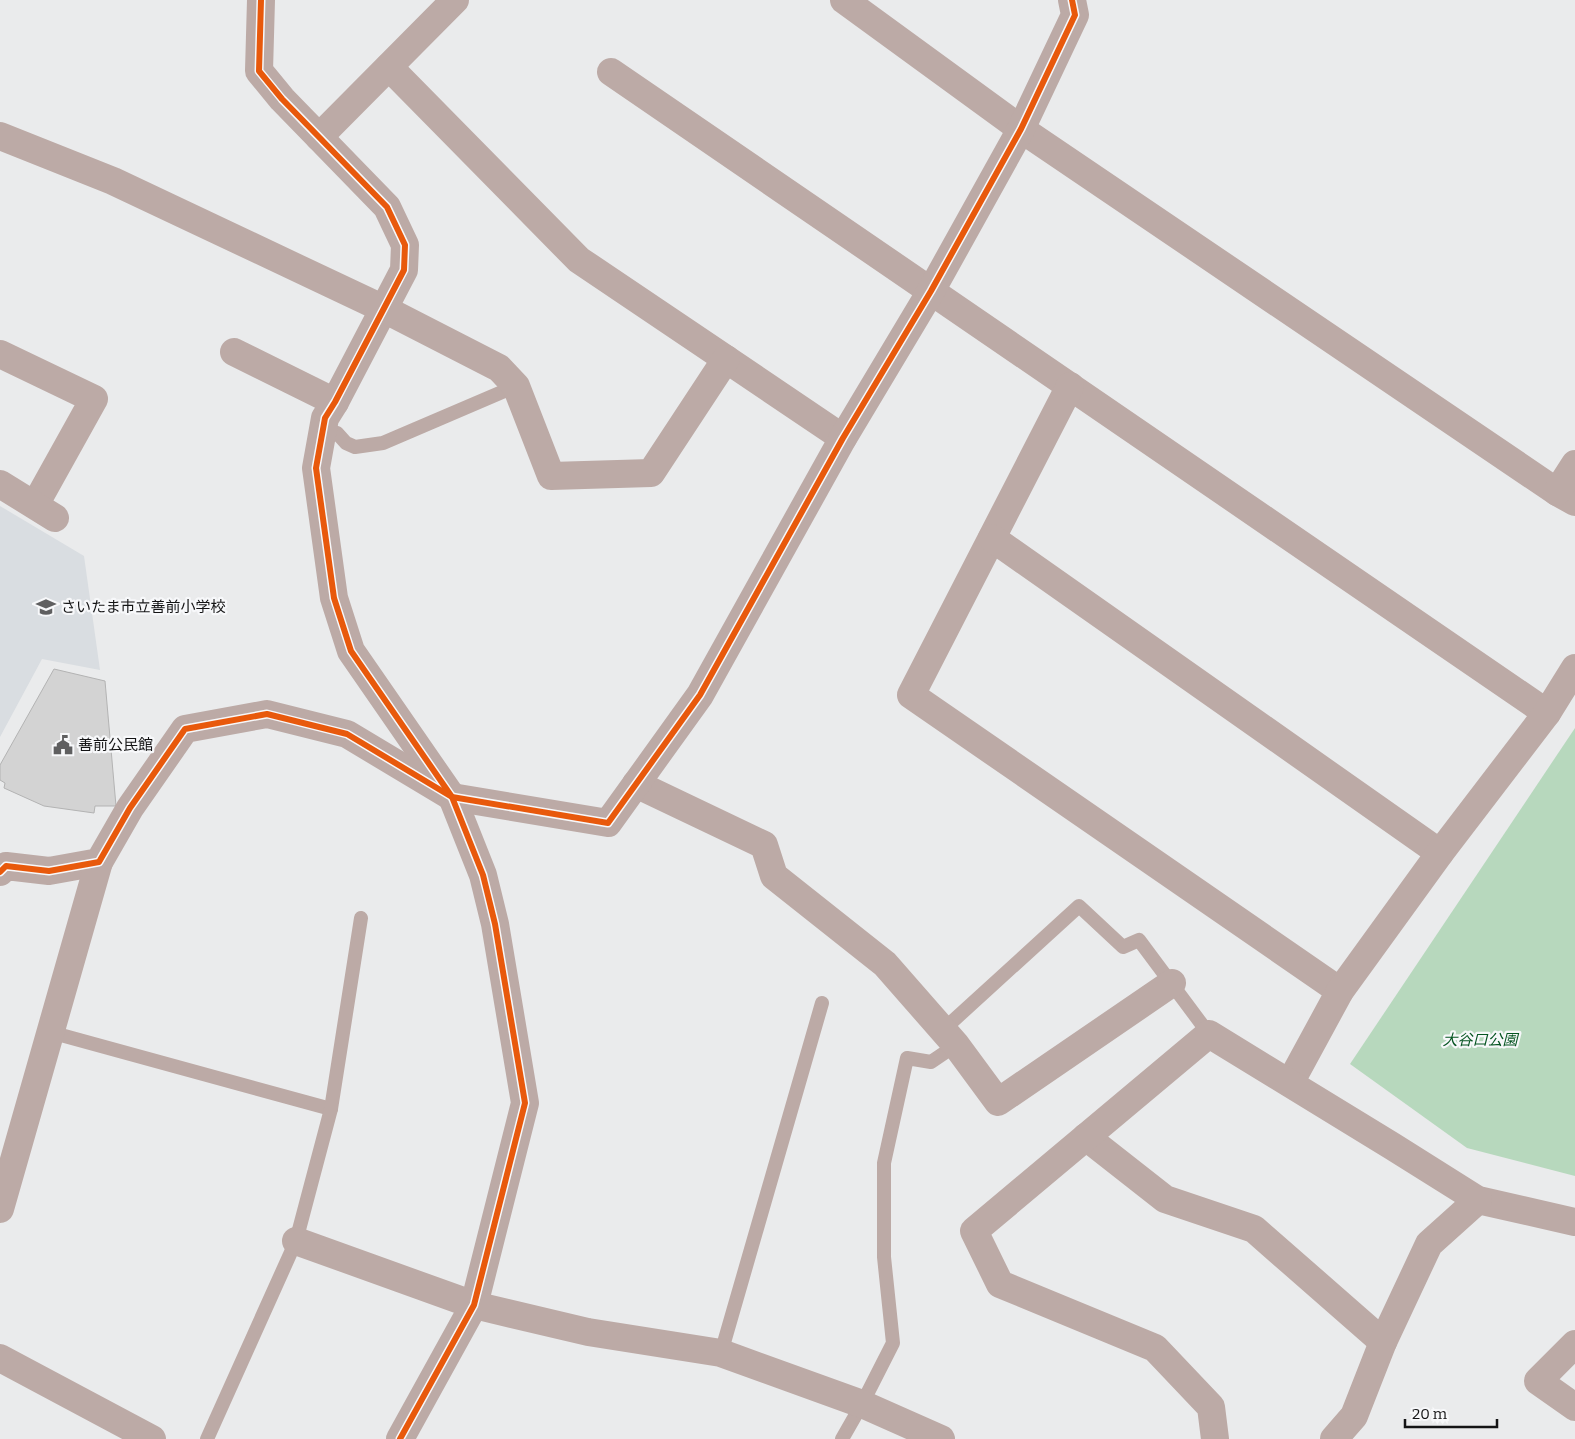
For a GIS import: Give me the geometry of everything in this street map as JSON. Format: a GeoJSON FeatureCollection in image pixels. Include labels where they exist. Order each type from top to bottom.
{"type":"FeatureCollection","features":[{"type":"Feature","properties":{"kind":"street"},"geometry":{"type":"LineString","coordinates":[[261,0],[259,71],[282,99],[387,208],[405,244],[404,270],[325,418],[316,468],[334,598],[351,651],[452,797],[483,875],[493,916],[525,1103],[474,1305],[400,1439]]}},
{"type":"Feature","properties":{"kind":"street"},"geometry":{"type":"LineString","coordinates":[[319,137],[455,0]]}},
{"type":"Feature","properties":{"kind":"street"},"geometry":{"type":"LineString","coordinates":[[844,0],[1021,129],[1566,497],[1575,464]]}},
{"type":"Feature","properties":{"kind":"street"},"geometry":{"type":"LineString","coordinates":[[0,1209],[99,862],[130,808],[185,729],[267,714],[347,734],[452,797],[608,823],[700,695],[844,438],[931,291],[1021,129],[1075,15],[1072,0]]}},
{"type":"Feature","properties":{"kind":"street"},"geometry":{"type":"LineString","coordinates":[[389,67],[579,260],[844,438]]}},
{"type":"Feature","properties":{"kind":"street"},"geometry":{"type":"LineString","coordinates":[[611,72],[1547,713]]}},
{"type":"Feature","properties":{"kind":"street"},"geometry":{"type":"LineString","coordinates":[[0,136],[113,181],[384,310],[499,368],[516,386],[551,476],[651,473],[726,360]]}},
{"type":"Feature","properties":{"kind":"street"},"geometry":{"type":"LineString","coordinates":[[234,352],[335,402]]}},
{"type":"Feature","properties":{"kind":"street"},"geometry":{"type":"LineString","coordinates":[[0,354],[94,399],[45,512],[0,484]]}},
{"type":"Feature","properties":{"kind":"street"},"geometry":{"type":"LineString","coordinates":[[1070,386],[912,695],[1340,991]]}},
{"type":"Feature","properties":{"kind":"street"},"geometry":{"type":"LineString","coordinates":[[992,538],[1440,853]]}},
{"type":"Feature","properties":{"kind":"street"},"geometry":{"type":"LineString","coordinates":[[1290,1083],[1340,991],[1440,853],[1547,713],[1575,668]]}},
{"type":"Feature","properties":{"kind":"street"},"geometry":{"type":"LineString","coordinates":[[636,784],[764,844],[774,876],[885,964],[950,1038],[998,1102],[1172,983]]}},
{"type":"Feature","properties":{"kind":"street"},"geometry":{"type":"LineString","coordinates":[[0,872],[6,866],[49,871],[99,862]]}},
{"type":"Feature","properties":{"kind":"street"},"geometry":{"type":"LineString","coordinates":[[1215,1439],[1211,1407],[1155,1348],[1000,1284],[974,1230],[1209,1034],[1478,1200],[1575,1222]]}},
{"type":"Feature","properties":{"kind":"street"},"geometry":{"type":"LineString","coordinates":[[1086,1137],[1165,1199],[1254,1228],[1383,1342]]}},
{"type":"Feature","properties":{"kind":"street"},"geometry":{"type":"LineString","coordinates":[[1334,1439],[1354,1416],[1383,1342],[1429,1244],[1478,1200]]}},
{"type":"Feature","properties":{"kind":"street"},"geometry":{"type":"LineString","coordinates":[[296,1241],[474,1305],[588,1332],[720,1353],[862,1404],[940,1439]]}},
{"type":"Feature","properties":{"kind":"street"},"geometry":{"type":"LineString","coordinates":[[1575,1344],[1538,1381],[1575,1407]]}},
{"type":"Feature","properties":{"kind":"street"},"geometry":{"type":"LineString","coordinates":[[0,1358],[152,1439]]}},
{"type":"Feature","properties":{"kind":"lane"},"geometry":{"type":"LineString","coordinates":[[323,428],[337,433],[346,443],[355,447],[383,443],[516,386]]}},
{"type":"Feature","properties":{"kind":"lane"},"geometry":{"type":"LineString","coordinates":[[842,1439],[893,1343],[884,1257],[884,1162],[907,1058],[931,1062],[950,1038],[1079,906],[1123,947],[1139,940],[1209,1034]]}},
{"type":"Feature","properties":{"kind":"lane"},"geometry":{"type":"LineString","coordinates":[[207,1439],[296,1241],[331,1109],[361,918]]}},
{"type":"Feature","properties":{"kind":"lane"},"geometry":{"type":"LineString","coordinates":[[720,1353],[822,1003]]}},
{"type":"Feature","properties":{"kind":"lane"},"geometry":{"type":"LineString","coordinates":[[50,1032],[331,1109]]}},
{"type":"Feature","properties":{"kind":"shaded area","name":"さいたま市立善前小学校"},"geometry":{"type":"Polygon","coordinates":[[[0,506],[84,556],[100,670],[42,659],[0,737],[0,506]]]}},
{"type":"Feature","properties":{"kind":"green space","name":"大谷口公園"},"geometry":{"type":"Polygon","coordinates":[[[1575,728],[1575,1176],[1467,1148],[1350,1064],[1575,728]]]}},
{"type":"Feature","properties":{"kind":"building"},"geometry":{"type":"Polygon","coordinates":[[[54,669],[105,681],[116,806],[95,806],[94,813],[44,806],[4,788],[5,783],[0,780],[0,765],[54,669]]]}},
{"type":"Feature","properties":{"kind":"cycle path"},"geometry":{"type":"LineString","coordinates":[[261,0],[259,71],[282,99],[387,207],[405,245],[404,270],[325,418],[316,468],[334,598],[351,651],[452,797],[483,875],[495,924],[525,1103],[474,1305],[400,1439]]}},
{"type":"Feature","properties":{"kind":"cycle path"},"geometry":{"type":"LineString","coordinates":[[0,872],[6,866],[49,871],[99,862],[130,808],[185,729],[267,714],[347,734],[452,797],[608,823],[700,695],[843,438],[931,291],[1021,129],[1075,15],[1072,0]]}},
{"type":"Feature","properties":{"kind":"place","name":"さいたま市立善前小学校"},"geometry":{"type":"Point","coordinates":[46,607]}},
{"type":"Feature","properties":{"kind":"place","name":"善前公民館"},"geometry":{"type":"Point","coordinates":[63,745]}}]}
